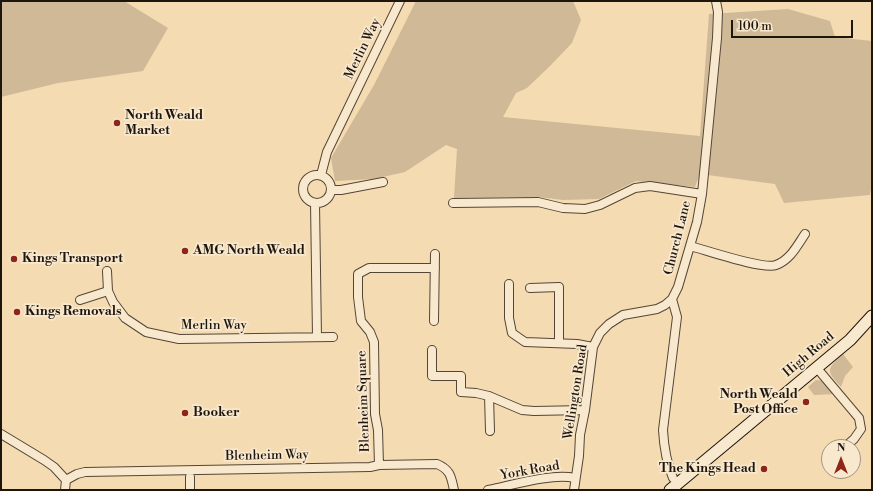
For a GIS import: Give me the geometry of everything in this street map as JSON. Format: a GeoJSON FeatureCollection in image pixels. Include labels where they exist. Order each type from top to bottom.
{"type":"FeatureCollection","features":[{"type":"Feature","properties":{"kind":"main road","name":"High Road"},"geometry":{"type":"LineString","coordinates":[[670,490],[850,340],[872,316]]}},
{"type":"Feature","properties":{"kind":"street","name":"Merlin Way"},"geometry":{"type":"LineString","coordinates":[[321,175],[327,152],[400,1]]}},
{"type":"Feature","properties":{"kind":"street","name":"Church Lane"},"geometry":{"type":"LineString","coordinates":[[672,299],[678,287],[697,222],[702,194],[717,38],[718,12],[716,1]]}},
{"type":"Feature","properties":{"kind":"street"},"geometry":{"type":"LineString","coordinates":[[312,175],[321,175],[328,179],[331,190],[330,194],[324,201],[316,203],[305,197],[303,193],[303,184],[305,180],[312,175]]}},
{"type":"Feature","properties":{"kind":"street"},"geometry":{"type":"LineString","coordinates":[[331,190],[341,190],[383,182]]}},
{"type":"Feature","properties":{"kind":"street"},"geometry":{"type":"LineString","coordinates":[[453,203],[538,202],[563,208],[585,209],[600,205],[635,188],[650,186],[702,194]]}},
{"type":"Feature","properties":{"kind":"street"},"geometry":{"type":"LineString","coordinates":[[316,203],[317,337]]}},
{"type":"Feature","properties":{"kind":"street"},"geometry":{"type":"LineString","coordinates":[[690,246],[759,265],[775,266],[789,258],[805,234]]}},
{"type":"Feature","properties":{"kind":"street"},"geometry":{"type":"LineString","coordinates":[[434,321],[435,254]]}},
{"type":"Feature","properties":{"kind":"street","name":"Blenheim Square"},"geometry":{"type":"LineString","coordinates":[[379,466],[378,430],[375,414],[374,342],[370,332],[361,321],[358,297],[358,274],[369,268],[435,268]]}},
{"type":"Feature","properties":{"kind":"street","name":"Merlin Way"},"geometry":{"type":"LineString","coordinates":[[106,271],[108,291],[125,318],[146,332],[179,339],[333,337]]}},
{"type":"Feature","properties":{"kind":"street"},"geometry":{"type":"LineString","coordinates":[[509,284],[509,318],[512,332],[525,342],[577,344],[593,347]]}},
{"type":"Feature","properties":{"kind":"street"},"geometry":{"type":"LineString","coordinates":[[530,288],[559,287],[559,343]]}},
{"type":"Feature","properties":{"kind":"street"},"geometry":{"type":"LineString","coordinates":[[80,300],[108,291]]}},
{"type":"Feature","properties":{"kind":"street"},"geometry":{"type":"LineString","coordinates":[[672,299],[677,317],[663,430],[667,464],[673,478]]}},
{"type":"Feature","properties":{"kind":"street","name":"Wellington Road"},"geometry":{"type":"LineString","coordinates":[[574,490],[579,456],[580,435],[585,410],[593,347],[600,332],[623,315],[657,309],[672,299]]}},
{"type":"Feature","properties":{"kind":"street"},"geometry":{"type":"LineString","coordinates":[[432,350],[432,376],[461,376],[461,392],[489,396],[522,410],[585,410]]}},
{"type":"Feature","properties":{"kind":"street"},"geometry":{"type":"LineString","coordinates":[[816,367],[859,418],[860,428],[854,439]]}},
{"type":"Feature","properties":{"kind":"street"},"geometry":{"type":"LineString","coordinates":[[489,396],[490,431]]}},
{"type":"Feature","properties":{"kind":"street"},"geometry":{"type":"LineString","coordinates":[[1,434],[54,467],[66,480],[66,490]]}},
{"type":"Feature","properties":{"kind":"street","name":"Blenheim Way"},"geometry":{"type":"LineString","coordinates":[[66,480],[77,474],[85,472],[370,467],[437,464],[446,468],[450,475],[454,490]]}},
{"type":"Feature","properties":{"kind":"street","name":"York Road"},"geometry":{"type":"LineString","coordinates":[[488,490],[546,478],[566,476],[575,478]]}},
{"type":"Feature","properties":{"kind":"street"},"geometry":{"type":"LineString","coordinates":[[190,477],[190,490]]}},
{"type":"Feature","properties":{"kind":"shaded area"},"geometry":{"type":"Polygon","coordinates":[[[1,1],[124,1],[168,28],[143,71],[58,83],[1,97],[1,1]]]}},
{"type":"Feature","properties":{"kind":"shaded area"},"geometry":{"type":"Polygon","coordinates":[[[416,1],[573,1],[581,20],[572,43],[527,88],[516,93],[503,117],[700,136],[709,14],[788,9],[830,21],[835,37],[872,41],[872,182],[870,195],[784,203],[775,184],[700,174],[695,187],[636,181],[599,199],[563,200],[539,197],[454,198],[457,149],[446,145],[405,172],[374,179],[335,181],[331,158],[374,85],[416,1]]]}},
{"type":"Feature","properties":{"kind":"shaded area"},"geometry":{"type":"Polygon","coordinates":[[[843,354],[853,367],[845,376],[841,387],[833,377],[830,370],[833,364],[843,354]]]}},
{"type":"Feature","properties":{"kind":"shaded area"},"geometry":{"type":"Polygon","coordinates":[[[816,380],[823,381],[835,394],[814,395],[808,387],[816,380]]]}},
{"type":"Feature","properties":{"kind":"place","name":"North Weald Market"},"geometry":{"type":"Point","coordinates":[117,123]}},
{"type":"Feature","properties":{"kind":"place","name":"AMG North Weald"},"geometry":{"type":"Point","coordinates":[185,251]}},
{"type":"Feature","properties":{"kind":"place","name":"Kings Transport"},"geometry":{"type":"Point","coordinates":[14,259]}},
{"type":"Feature","properties":{"kind":"place","name":"Kings Removals"},"geometry":{"type":"Point","coordinates":[17,312]}},
{"type":"Feature","properties":{"kind":"place","name":"North Weald Post Office"},"geometry":{"type":"Point","coordinates":[806,402]}},
{"type":"Feature","properties":{"kind":"place","name":"Booker"},"geometry":{"type":"Point","coordinates":[185,413]}},
{"type":"Feature","properties":{"kind":"place","name":"The Kings Head"},"geometry":{"type":"Point","coordinates":[764,469]}}]}
